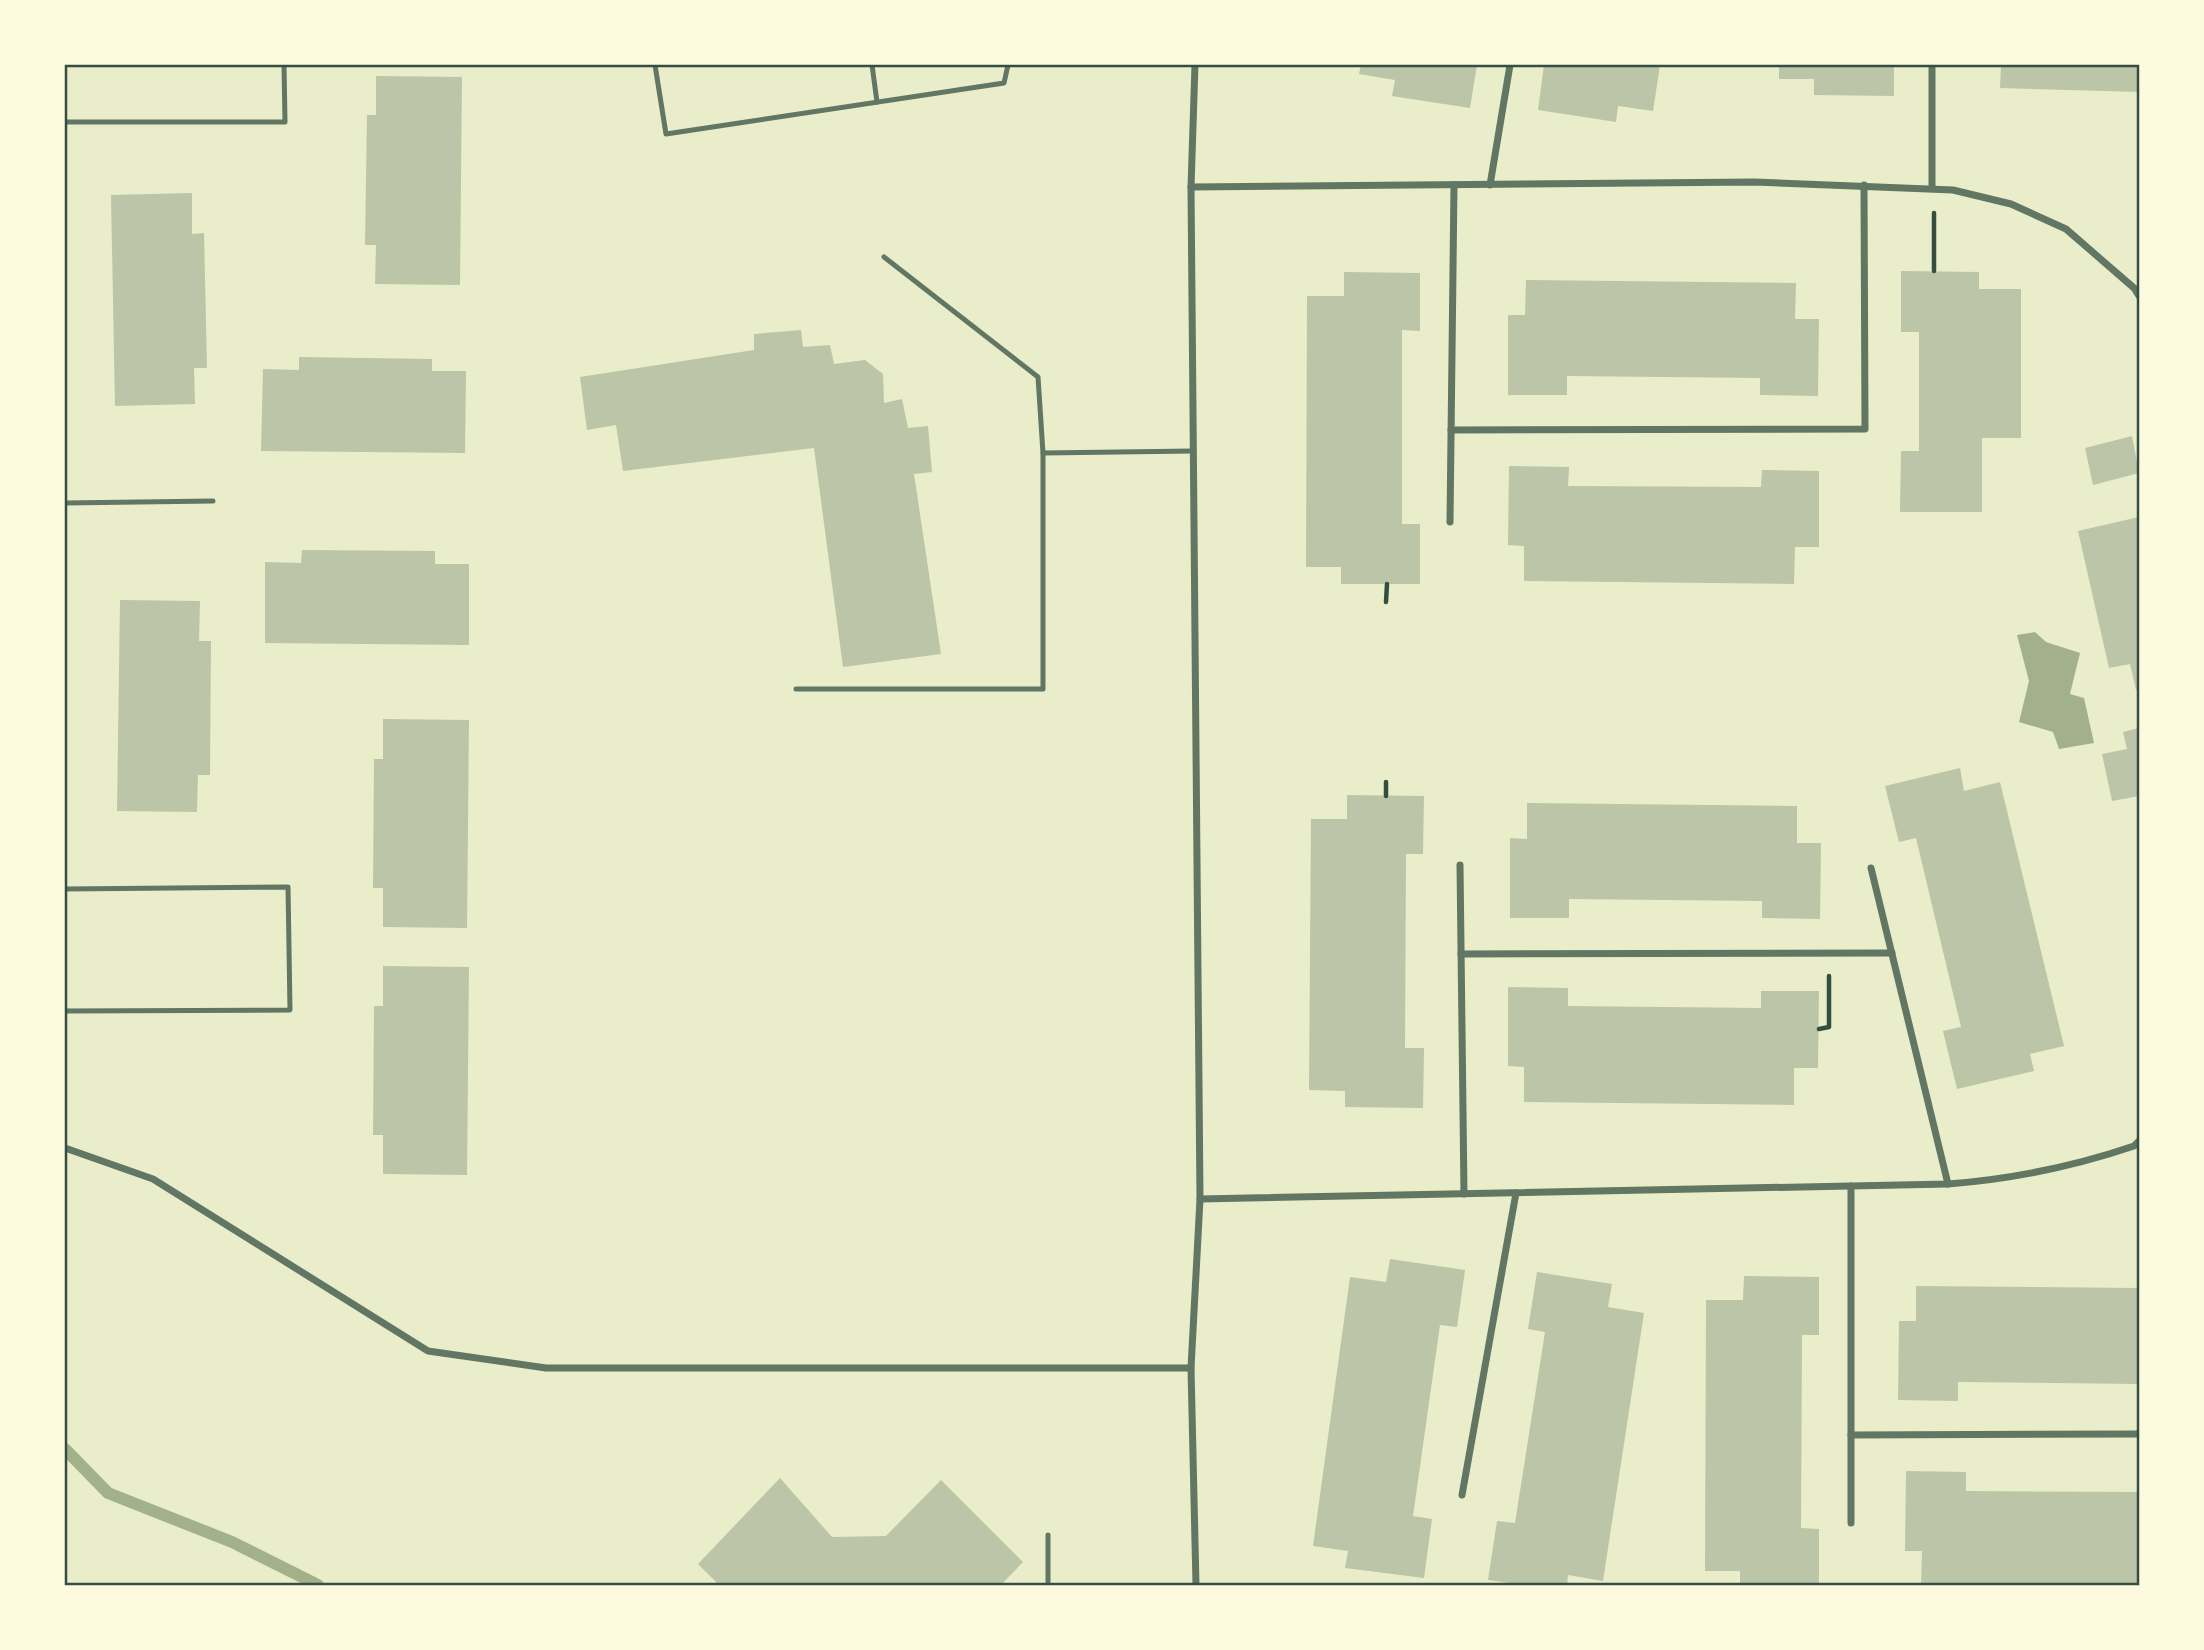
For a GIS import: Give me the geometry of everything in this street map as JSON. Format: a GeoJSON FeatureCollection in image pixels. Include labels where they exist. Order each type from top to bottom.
{"type":"FeatureCollection","features":[{"type":"Feature","properties":{"kind":"street"},"geometry":{"type":"LineString","coordinates":[[1195,65],[1191,187],[1199,1199],[1191,1368],[1196,1585]]}},
{"type":"Feature","properties":{"kind":"street"},"geometry":{"type":"LineString","coordinates":[[1490,185],[1510,65]]}},
{"type":"Feature","properties":{"kind":"street"},"geometry":{"type":"LineString","coordinates":[[1932,65],[1932,188]]}},
{"type":"Feature","properties":{"kind":"street"},"geometry":{"type":"LineString","coordinates":[[1191,187],[1755,183],[1953,190],[2011,204],[2066,229],[2134,288],[2139,296]]}},
{"type":"Feature","properties":{"kind":"street"},"geometry":{"type":"LineString","coordinates":[[1450,522],[1454,185]]}},
{"type":"Feature","properties":{"kind":"street"},"geometry":{"type":"LineString","coordinates":[[1451,430],[1865,429],[1864,185]]}},
{"type":"Feature","properties":{"kind":"street"},"geometry":{"type":"LineString","coordinates":[[1461,865],[1464,1194]]}},
{"type":"Feature","properties":{"kind":"street"},"geometry":{"type":"LineString","coordinates":[[1871,868],[1948,1184]]}},
{"type":"Feature","properties":{"kind":"street"},"geometry":{"type":"LineString","coordinates":[[1461,954],[1892,953]]}},
{"type":"Feature","properties":{"kind":"street"},"geometry":{"type":"LineString","coordinates":[[1199,1199],[1948,1184],[2002,1180],[2086,1163],[2137,1144]]}},
{"type":"Feature","properties":{"kind":"street"},"geometry":{"type":"LineString","coordinates":[[65,1148],[153,1179],[428,1350],[546,1368],[1191,1368]]}},
{"type":"Feature","properties":{"kind":"street"},"geometry":{"type":"LineString","coordinates":[[1851,1186],[1851,1523]]}},
{"type":"Feature","properties":{"kind":"street"},"geometry":{"type":"LineString","coordinates":[[1462,1494],[1516,1193]]}},
{"type":"Feature","properties":{"kind":"street"},"geometry":{"type":"LineString","coordinates":[[1851,1435],[2139,1434]]}},
{"type":"Feature","properties":{"kind":"lane"},"geometry":{"type":"LineString","coordinates":[[65,122],[285,122],[284,65]]}},
{"type":"Feature","properties":{"kind":"lane"},"geometry":{"type":"LineString","coordinates":[[655,65],[666,134],[1004,83],[1009,65]]}},
{"type":"Feature","properties":{"kind":"lane"},"geometry":{"type":"LineString","coordinates":[[872,65],[877,102]]}},
{"type":"Feature","properties":{"kind":"lane"},"geometry":{"type":"LineString","coordinates":[[796,689],[1043,689],[1043,453],[1038,377],[884,257]]}},
{"type":"Feature","properties":{"kind":"lane"},"geometry":{"type":"LineString","coordinates":[[1043,453],[1193,451]]}},
{"type":"Feature","properties":{"kind":"lane"},"geometry":{"type":"LineString","coordinates":[[65,503],[213,501]]}},
{"type":"Feature","properties":{"kind":"lane"},"geometry":{"type":"LineString","coordinates":[[65,889],[288,887],[290,1010],[65,1011]]}},
{"type":"Feature","properties":{"kind":"lane"},"geometry":{"type":"LineString","coordinates":[[1048,1535],[1048,1585]]}},
{"type":"Feature","properties":{"kind":"path"},"geometry":{"type":"LineString","coordinates":[[1932,188],[1934,271]]}},
{"type":"Feature","properties":{"kind":"path"},"geometry":{"type":"LineString","coordinates":[[1386,602],[1387,584]]}},
{"type":"Feature","properties":{"kind":"path"},"geometry":{"type":"LineString","coordinates":[[1385,782],[1386,796]]}},
{"type":"Feature","properties":{"kind":"path"},"geometry":{"type":"LineString","coordinates":[[1819,1029],[1829,1027],[1828,953]]}},
{"type":"Feature","properties":{"kind":"shaded area"},"geometry":{"type":"Polygon","coordinates":[[[2035,632],[2046,642],[2080,653],[2070,694],[2084,698],[2094,743],[2059,749],[2053,732],[2019,722],[2029,681],[2017,635],[2035,632]]]}},
{"type":"Feature","properties":{"kind":"building"},"geometry":{"type":"Polygon","coordinates":[[[1361,65],[1477,65],[1470,108],[1392,96],[1395,80],[1359,74],[1361,65]]]}},
{"type":"Feature","properties":{"kind":"building"},"geometry":{"type":"Polygon","coordinates":[[[1544,65],[1660,65],[1653,111],[1618,106],[1616,122],[1538,110],[1544,65]]]}},
{"type":"Feature","properties":{"kind":"building"},"geometry":{"type":"Polygon","coordinates":[[[1779,65],[1894,65],[1894,96],[1814,95],[1814,79],[1779,79],[1779,65]]]}},
{"type":"Feature","properties":{"kind":"building"},"geometry":{"type":"Polygon","coordinates":[[[2001,65],[2139,65],[2139,92],[2000,88],[2001,65]]]}},
{"type":"Feature","properties":{"kind":"building"},"geometry":{"type":"Polygon","coordinates":[[[376,76],[462,77],[460,285],[375,284],[376,245],[365,245],[367,115],[376,115],[376,76]]]}},
{"type":"Feature","properties":{"kind":"building"},"geometry":{"type":"Polygon","coordinates":[[[192,193],[192,234],[204,233],[207,368],[194,368],[195,404],[115,406],[111,195],[192,193]]]}},
{"type":"Feature","properties":{"kind":"building"},"geometry":{"type":"Polygon","coordinates":[[[1901,271],[1979,272],[1979,289],[2021,289],[2021,438],[1982,438],[1982,512],[1900,512],[1901,451],[1919,451],[1919,332],[1901,332],[1901,271]]]}},
{"type":"Feature","properties":{"kind":"building"},"geometry":{"type":"Polygon","coordinates":[[[1344,272],[1420,273],[1420,331],[1402,330],[1402,524],[1420,524],[1420,584],[1341,584],[1341,567],[1306,567],[1307,296],[1344,296],[1344,272]]]}},
{"type":"Feature","properties":{"kind":"building"},"geometry":{"type":"Polygon","coordinates":[[[1526,280],[1796,283],[1795,319],[1819,319],[1818,396],[1760,395],[1760,378],[1567,376],[1567,395],[1508,395],[1508,315],[1525,315],[1526,280]]]}},
{"type":"Feature","properties":{"kind":"building"},"geometry":{"type":"Polygon","coordinates":[[[801,330],[803,347],[830,345],[834,364],[865,360],[883,374],[884,403],[902,399],[908,428],[928,426],[932,472],[914,474],[941,654],[843,667],[814,448],[623,471],[616,425],[587,430],[580,377],[754,350],[754,334],[801,330]]]}},
{"type":"Feature","properties":{"kind":"building"},"geometry":{"type":"Polygon","coordinates":[[[299,357],[432,359],[432,371],[466,371],[465,453],[261,451],[263,369],[299,370],[299,357]]]}},
{"type":"Feature","properties":{"kind":"building"},"geometry":{"type":"Polygon","coordinates":[[[2132,436],[2139,473],[2093,485],[2085,448],[2132,436]]]}},
{"type":"Feature","properties":{"kind":"building"},"geometry":{"type":"Polygon","coordinates":[[[1509,466],[1569,467],[1568,486],[1761,487],[1762,470],[1819,471],[1819,547],[1795,547],[1794,584],[1524,581],[1524,546],[1508,545],[1509,466]]]}},
{"type":"Feature","properties":{"kind":"building"},"geometry":{"type":"Polygon","coordinates":[[[2139,517],[2139,689],[2136,690],[2130,664],[2109,668],[2078,531],[2139,517]]]}},
{"type":"Feature","properties":{"kind":"building"},"geometry":{"type":"Polygon","coordinates":[[[302,550],[435,551],[435,564],[469,564],[469,645],[265,643],[265,562],[301,563],[302,550]]]}},
{"type":"Feature","properties":{"kind":"building"},"geometry":{"type":"Polygon","coordinates":[[[120,600],[200,601],[199,641],[211,641],[210,775],[198,775],[197,812],[117,811],[120,600]]]}},
{"type":"Feature","properties":{"kind":"building"},"geometry":{"type":"Polygon","coordinates":[[[383,719],[469,720],[467,928],[383,927],[383,888],[373,888],[374,759],[383,759],[383,719]]]}},
{"type":"Feature","properties":{"kind":"building"},"geometry":{"type":"Polygon","coordinates":[[[2139,728],[2139,796],[2112,801],[2102,754],[2127,749],[2123,732],[2139,728]]]}},
{"type":"Feature","properties":{"kind":"building"},"geometry":{"type":"Polygon","coordinates":[[[1960,768],[1964,791],[2000,782],[2064,1046],[2030,1054],[2034,1071],[1957,1089],[1943,1031],[1961,1027],[1916,838],[1899,842],[1885,786],[1960,768]]]}},
{"type":"Feature","properties":{"kind":"building"},"geometry":{"type":"Polygon","coordinates":[[[1347,795],[1424,796],[1423,854],[1406,854],[1405,1048],[1424,1048],[1423,1108],[1345,1107],[1345,1091],[1309,1090],[1311,819],[1347,819],[1347,795]]]}},
{"type":"Feature","properties":{"kind":"building"},"geometry":{"type":"Polygon","coordinates":[[[1527,803],[1797,806],[1797,843],[1821,843],[1820,919],[1762,918],[1762,901],[1569,899],[1569,918],[1510,918],[1510,838],[1527,839],[1527,803]]]}},
{"type":"Feature","properties":{"kind":"building"},"geometry":{"type":"Polygon","coordinates":[[[383,966],[469,967],[467,1175],[383,1174],[383,1135],[373,1135],[374,1006],[383,1006],[383,966]]]}},
{"type":"Feature","properties":{"kind":"building"},"geometry":{"type":"Polygon","coordinates":[[[1508,987],[1568,988],[1568,1006],[1761,1008],[1761,991],[1819,991],[1818,1068],[1794,1068],[1794,1105],[1524,1102],[1524,1067],[1508,1066],[1508,987]]]}},
{"type":"Feature","properties":{"kind":"building"},"geometry":{"type":"Polygon","coordinates":[[[1390,1259],[1465,1270],[1457,1327],[1440,1325],[1413,1516],[1432,1519],[1424,1578],[1345,1568],[1348,1551],[1313,1546],[1350,1277],[1386,1282],[1390,1259]]]}},
{"type":"Feature","properties":{"kind":"building"},"geometry":{"type":"Polygon","coordinates":[[[1537,1272],[1612,1284],[1608,1307],[1644,1313],[1603,1581],[1568,1575],[1567,1585],[1525,1585],[1488,1580],[1497,1521],[1515,1523],[1545,1332],[1528,1329],[1537,1272]]]}},
{"type":"Feature","properties":{"kind":"building"},"geometry":{"type":"Polygon","coordinates":[[[1744,1276],[1819,1277],[1819,1335],[1802,1335],[1801,1528],[1819,1529],[1819,1585],[1740,1585],[1740,1571],[1705,1571],[1706,1300],[1743,1300],[1744,1276]]]}},
{"type":"Feature","properties":{"kind":"building"},"geometry":{"type":"Polygon","coordinates":[[[1916,1286],[2139,1288],[2139,1384],[1958,1382],[1958,1401],[1898,1400],[1899,1321],[1916,1321],[1916,1286]]]}},
{"type":"Feature","properties":{"kind":"building"},"geometry":{"type":"Polygon","coordinates":[[[1906,1471],[1966,1472],[1966,1491],[2139,1492],[2139,1585],[1921,1585],[1922,1551],[1905,1551],[1906,1471]]]}},
{"type":"Feature","properties":{"kind":"building"},"geometry":{"type":"Polygon","coordinates":[[[780,1478],[832,1537],[886,1536],[941,1480],[1023,1562],[1001,1585],[719,1585],[698,1564],[780,1478]]]}},
{"type":"Feature","properties":{"kind":"waterway"},"geometry":{"type":"LineString","coordinates":[[65,1449],[108,1493],[232,1542],[318,1585]]}}]}
